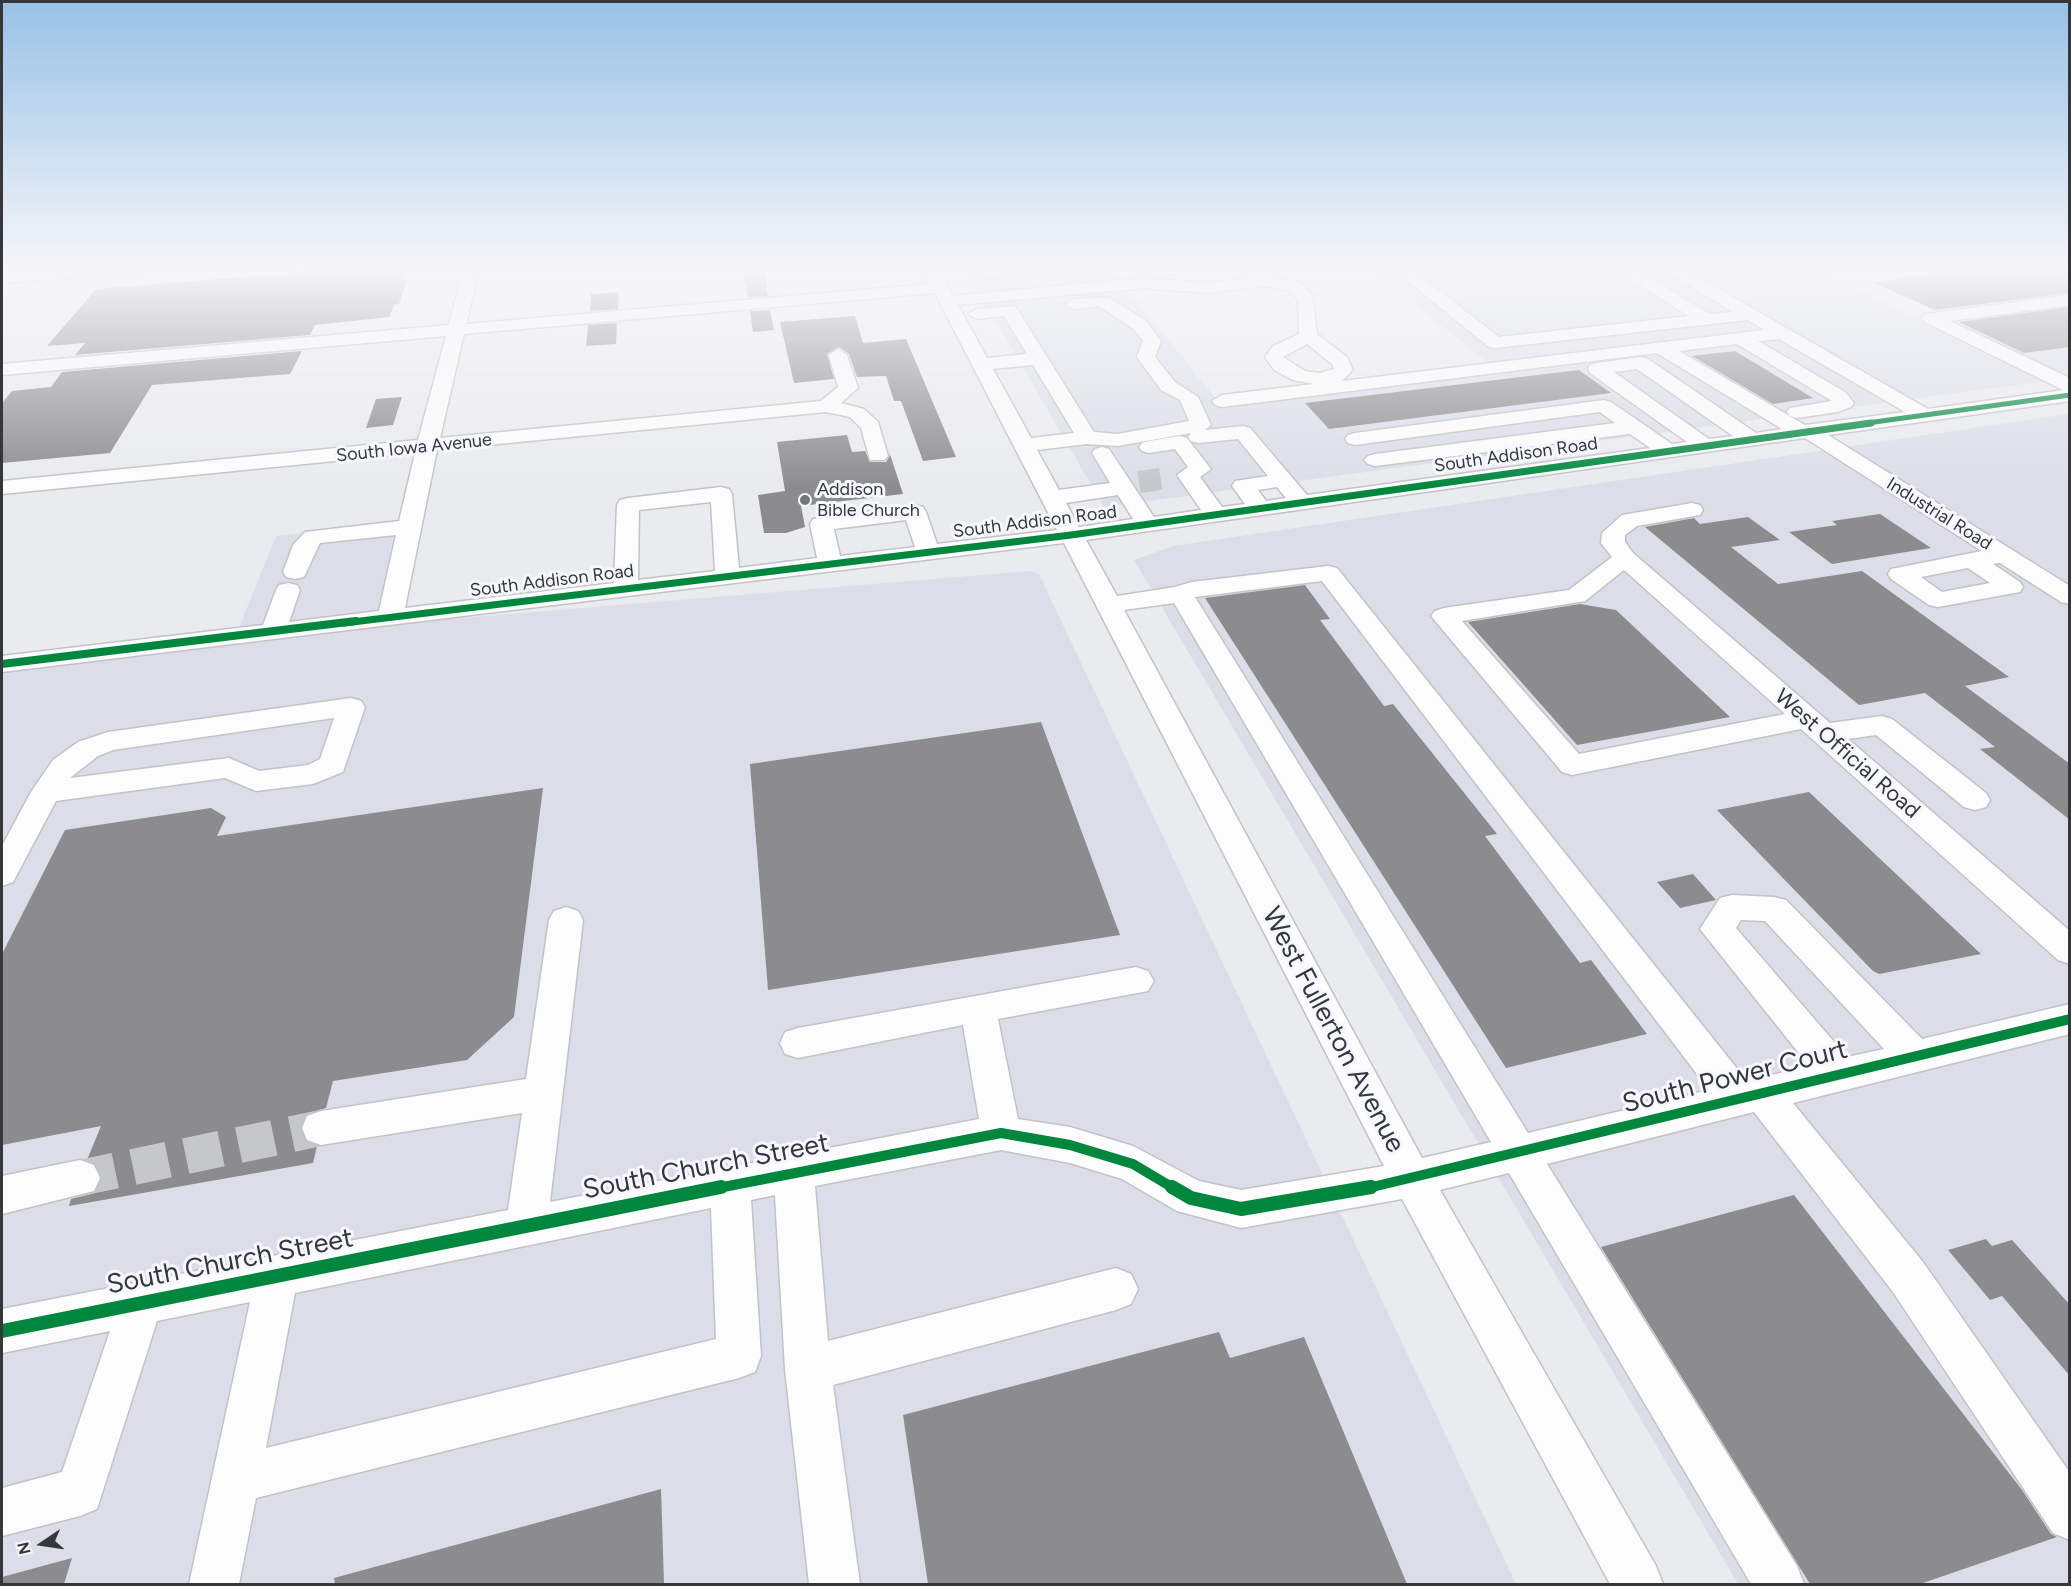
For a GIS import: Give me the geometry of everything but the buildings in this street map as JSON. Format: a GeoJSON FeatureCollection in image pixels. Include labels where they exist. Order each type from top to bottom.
{"type":"FeatureCollection","features":[{"type":"Feature","properties":{"kind":"street"},"geometry":{"type":"LineString","coordinates":[[2,369],[348,340]]}},
{"type":"Feature","properties":{"kind":"street"},"geometry":{"type":"LineString","coordinates":[[390,617],[427,447],[454,340]]}},
{"type":"Feature","properties":{"kind":"street","name":"West Fullerton Avenue"},"geometry":{"type":"LineString","coordinates":[[969,340],[1412,1179],[1638,1584]]}},
{"type":"Feature","properties":{"kind":"street"},"geometry":{"type":"LineString","coordinates":[[1027,340],[1095,446],[1134,491],[1147,524]]}},
{"type":"Feature","properties":{"kind":"street"},"geometry":{"type":"LineString","coordinates":[[1095,446],[1201,424],[1188,397],[1168,386],[1146,357],[1151,340]]}},
{"type":"Feature","properties":{"kind":"street"},"geometry":{"type":"LineString","coordinates":[[1491,340],[1495,343],[1523,340]]}},
{"type":"Feature","properties":{"kind":"street"},"geometry":{"type":"LineString","coordinates":[[1222,401],[1724,340]]}},
{"type":"Feature","properties":{"kind":"street"},"geometry":{"type":"LineString","coordinates":[[1743,340],[1838,401]]}},
{"type":"Feature","properties":{"kind":"street"},"geometry":{"type":"LineString","coordinates":[[1793,340],[1926,416]]}},
{"type":"Feature","properties":{"kind":"street"},"geometry":{"type":"LineString","coordinates":[[1976,340],[2070,386]]}},
{"type":"Feature","properties":{"kind":"street","name":"Industrial Road"},"geometry":{"type":"LineString","coordinates":[[1661,348],[1804,431],[2070,597]]}},
{"type":"Feature","properties":{"kind":"street"},"geometry":{"type":"LineString","coordinates":[[826,406],[848,388],[838,355]]}},
{"type":"Feature","properties":{"kind":"street"},"geometry":{"type":"LineString","coordinates":[[981,364],[1039,359]]}},
{"type":"Feature","properties":{"kind":"street"},"geometry":{"type":"LineString","coordinates":[[1704,446],[1597,369],[1641,363],[1751,439]]}},
{"type":"Feature","properties":{"kind":"street"},"geometry":{"type":"LineString","coordinates":[[1773,415],[1838,401],[1879,389]]}},
{"type":"Feature","properties":{"kind":"street","name":"South Addison Road"},"geometry":{"type":"LineString","coordinates":[[2,664],[1071,535],[2070,395]]}},
{"type":"Feature","properties":{"kind":"street"},"geometry":{"type":"LineString","coordinates":[[826,406],[857,414],[871,426],[877,456]]}},
{"type":"Feature","properties":{"kind":"street","name":"South Iowa Avenue"},"geometry":{"type":"LineString","coordinates":[[2,487],[826,406]]}},
{"type":"Feature","properties":{"kind":"street"},"geometry":{"type":"LineString","coordinates":[[1401,488],[1355,439],[1604,406],[1668,451]]}},
{"type":"Feature","properties":{"kind":"street"},"geometry":{"type":"LineString","coordinates":[[1375,460],[1634,427]]}},
{"type":"Feature","properties":{"kind":"street"},"geometry":{"type":"LineString","coordinates":[[1198,437],[1243,432],[1301,502]]}},
{"type":"Feature","properties":{"kind":"street"},"geometry":{"type":"LineString","coordinates":[[1028,454],[1095,446],[1180,442],[1200,469],[1183,485],[1216,514]]}},
{"type":"Feature","properties":{"kind":"street"},"geometry":{"type":"LineString","coordinates":[[1260,508],[1243,486],[1283,480]]}},
{"type":"Feature","properties":{"kind":"street"},"geometry":{"type":"LineString","coordinates":[[1052,498],[1134,491]]}},
{"type":"Feature","properties":{"kind":"street"},"geometry":{"type":"LineString","coordinates":[[626,589],[628,505],[721,494],[728,576]]}},
{"type":"Feature","properties":{"kind":"street"},"geometry":{"type":"LineString","coordinates":[[1692,510],[1630,520],[1620,526],[1614,533],[1613,543],[1624,558],[1576,596],[1444,616],[1572,765],[1815,726],[1882,725],[1975,800]]}},
{"type":"Feature","properties":{"kind":"street"},"geometry":{"type":"LineString","coordinates":[[830,564],[821,524],[915,512],[928,552]]}},
{"type":"Feature","properties":{"kind":"street"},"geometry":{"type":"LineString","coordinates":[[273,631],[304,545],[313,537],[411,527]]}},
{"type":"Feature","properties":{"kind":"street"},"geometry":{"type":"LineString","coordinates":[[1973,561],[2004,555]]}},
{"type":"Feature","properties":{"kind":"street","name":"West Official Road"},"geometry":{"type":"LineString","coordinates":[[1624,558],[2070,951]]}},
{"type":"Feature","properties":{"kind":"street"},"geometry":{"type":"LineString","coordinates":[[1108,605],[1181,594],[1192,589],[1328,573],[1750,1096],[1908,1277],[2070,1516]]}},
{"type":"Feature","properties":{"kind":"street"},"geometry":{"type":"LineString","coordinates":[[1181,594],[1779,1584]]}},
{"type":"Feature","properties":{"kind":"street"},"geometry":{"type":"LineString","coordinates":[[2,874],[46,792],[63,767],[88,749],[108,741],[351,707],[333,765],[313,774],[256,781],[228,768],[199,770],[46,792]]}},
{"type":"Feature","properties":{"kind":"street"},"geometry":{"type":"LineString","coordinates":[[1839,1075],[1717,929],[1732,907],[1774,909],[1914,1056]]}},
{"type":"Feature","properties":{"kind":"street"},"geometry":{"type":"LineString","coordinates":[[526,1226],[566,920]]}},
{"type":"Feature","properties":{"kind":"street"},"geometry":{"type":"LineString","coordinates":[[798,1043],[978,1008],[1136,981]]}},
{"type":"Feature","properties":{"kind":"street"},"geometry":{"type":"LineString","coordinates":[[978,1008],[1001,1133]]}},
{"type":"Feature","properties":{"kind":"street","name":"South Power Court"},"geometry":{"type":"LineString","coordinates":[[1412,1179],[2070,1019]]}},
{"type":"Feature","properties":{"kind":"street"},"geometry":{"type":"LineString","coordinates":[[321,1128],[543,1093]]}},
{"type":"Feature","properties":{"kind":"street","name":"South Church Street"},"geometry":{"type":"LineString","coordinates":[[2,1331],[794,1172],[1001,1133],[1070,1145],[1133,1164],[1191,1198],[1241,1209],[1326,1196],[1412,1179]]}},
{"type":"Feature","properties":{"kind":"street"},"geometry":{"type":"LineString","coordinates":[[794,1172],[808,1369],[835,1584]]}},
{"type":"Feature","properties":{"kind":"street"},"geometry":{"type":"LineString","coordinates":[[2,1195],[80,1178]]}},
{"type":"Feature","properties":{"kind":"street"},"geometry":{"type":"LineString","coordinates":[[236,1479],[739,1356],[730,1185]]}},
{"type":"Feature","properties":{"kind":"street"},"geometry":{"type":"LineString","coordinates":[[214,1584],[277,1276]]}},
{"type":"Feature","properties":{"kind":"street"},"geometry":{"type":"LineString","coordinates":[[808,1369],[1116,1288]]}},
{"type":"Feature","properties":{"kind":"street"},"geometry":{"type":"LineString","coordinates":[[2,1512],[80,1492],[141,1303]]}},
{"type":"Feature","properties":{"kind":"shaded area"},"geometry":{"type":"Polygon","coordinates":[[[1007,340],[1168,340],[1217,400],[1492,366],[1459,340],[2069,340],[2069,378],[1104,507],[1007,340]]]}},
{"type":"Feature","properties":{"kind":"shaded area"},"geometry":{"type":"Polygon","coordinates":[[[2069,414],[2069,1584],[1738,1584],[1134,560],[1173,546],[2069,414]]]}},
{"type":"Feature","properties":{"kind":"shaded area"},"geometry":{"type":"Polygon","coordinates":[[[408,522],[385,613],[238,630],[276,536],[408,522]]]}},
{"type":"Feature","properties":{"kind":"shaded area"},"geometry":{"type":"Polygon","coordinates":[[[1030,571],[1039,574],[1516,1584],[2,1584],[2,671],[389,624],[1030,571]]]}},
{"type":"Feature","properties":{"kind":"tunnel"},"geometry":{"type":"LineString","coordinates":[[1139,482],[1166,478]]}},
{"type":"Feature","properties":{"kind":"tunnel"},"geometry":{"type":"LineString","coordinates":[[80,1178],[321,1128]]}},
{"type":"Feature","properties":{"kind":"cycle path"},"geometry":{"type":"LineString","coordinates":[[2,664],[1071,535],[2070,395]]}},
{"type":"Feature","properties":{"kind":"cycle path"},"geometry":{"type":"LineString","coordinates":[[2,1331],[956,1140],[1001,1133],[1070,1145],[1133,1164],[1191,1198],[1241,1209],[1326,1196],[1412,1179],[2070,1019]]}},
{"type":"Feature","properties":{"kind":"place","name":"Addison Bible Church"},"geometry":{"type":"Point","coordinates":[805,500]}}]}
